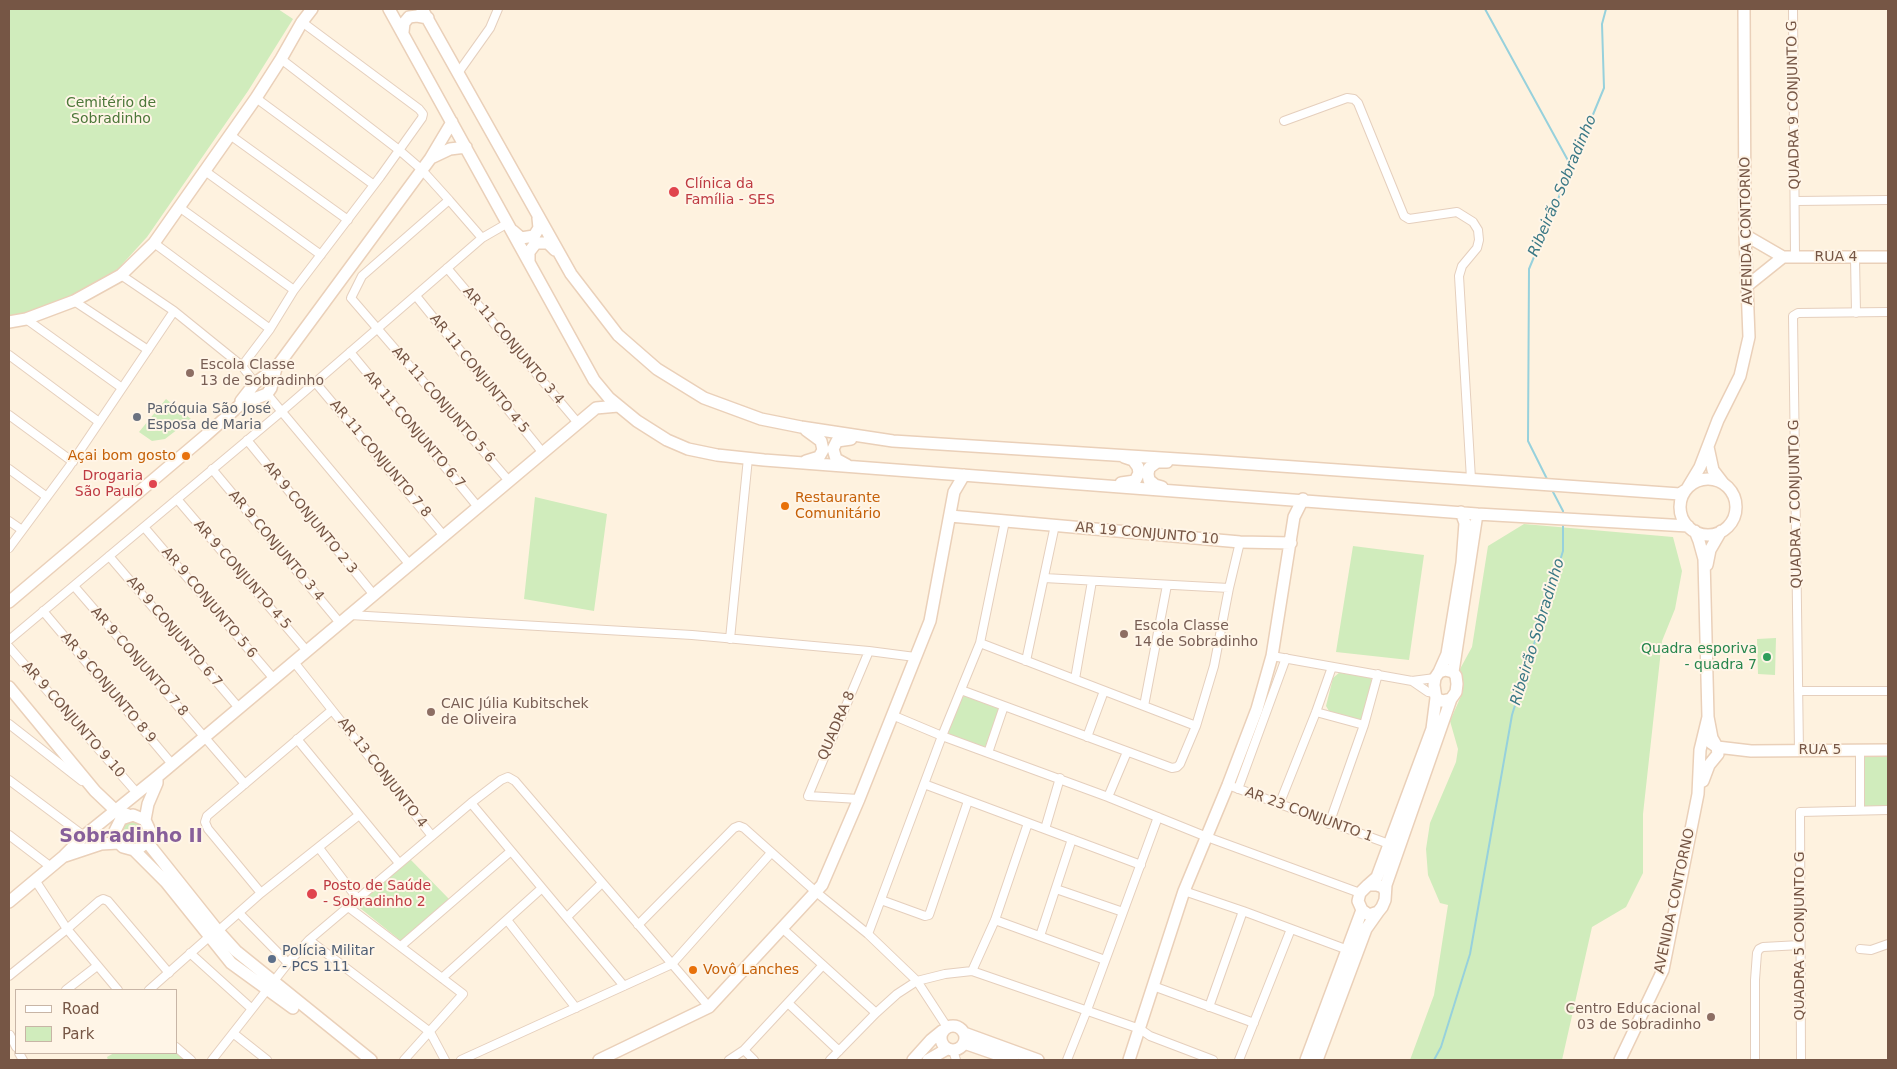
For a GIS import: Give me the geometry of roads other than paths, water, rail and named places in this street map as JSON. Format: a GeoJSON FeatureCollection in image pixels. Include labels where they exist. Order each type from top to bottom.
{"type":"FeatureCollection","features":[{"type":"Feature","properties":{"kind":"street"},"geometry":{"type":"LineString","coordinates":[[9,322],[26,320],[74,301],[121,275],[154,243],[256,98],[302,22],[312,9]]}},
{"type":"Feature","properties":{"kind":"street"},"geometry":{"type":"LineString","coordinates":[[402,9],[390,9],[582,360],[600,387],[618,406],[667,440],[688,449],[717,455],[748,458],[1691,529],[1703,534],[1713,534],[1729,525],[1734,517],[1736,508],[1730,490],[1713,470],[1708,445]]}},
{"type":"Feature","properties":{"kind":"street"},"geometry":{"type":"LineString","coordinates":[[458,73],[490,28],[498,9]]}},
{"type":"Feature","properties":{"kind":"street","name":"AVENIDA CONTORNO"},"geometry":{"type":"LineString","coordinates":[[1686,489],[1700,467],[1718,420],[1740,376],[1749,337],[1744,9]]}},
{"type":"Feature","properties":{"kind":"street","name":"QUADRA 9 CONJUNTO G"},"geometry":{"type":"LineString","coordinates":[[1793,9],[1795,257]]}},
{"type":"Feature","properties":{"kind":"street"},"geometry":{"type":"LineString","coordinates":[[403,32],[404,23],[409,17],[425,13],[570,274],[618,335],[657,369],[704,398],[761,419],[893,441]]}},
{"type":"Feature","properties":{"kind":"street"},"geometry":{"type":"LineString","coordinates":[[242,366],[270,329],[294,290],[348,220],[422,118],[419,108],[302,22]]}},
{"type":"Feature","properties":{"kind":"street"},"geometry":{"type":"LineString","coordinates":[[281,59],[399,150],[420,169],[482,238]]}},
{"type":"Feature","properties":{"kind":"street"},"geometry":{"type":"LineString","coordinates":[[256,98],[374,185]]}},
{"type":"Feature","properties":{"kind":"street"},"geometry":{"type":"LineString","coordinates":[[1284,121],[1348,98],[1354,99],[1358,103],[1404,216],[1409,219],[1457,212],[1473,222],[1478,230],[1479,240],[1477,248],[1462,266],[1459,276],[1471,479]]}},
{"type":"Feature","properties":{"kind":"street"},"geometry":{"type":"LineString","coordinates":[[9,602],[241,404],[266,394],[276,368],[420,169],[430,159],[452,122]]}},
{"type":"Feature","properties":{"kind":"street"},"geometry":{"type":"LineString","coordinates":[[230,135],[348,220]]}},
{"type":"Feature","properties":{"kind":"street"},"geometry":{"type":"LineString","coordinates":[[430,159],[450,149],[466,147]]}},
{"type":"Feature","properties":{"kind":"street"},"geometry":{"type":"LineString","coordinates":[[205,171],[320,255]]}},
{"type":"Feature","properties":{"kind":"street","name":"AR 11 CONJUNTO 5 6"},"geometry":{"type":"LineString","coordinates":[[449,200],[362,276],[351,298],[509,481]]}},
{"type":"Feature","properties":{"kind":"street"},"geometry":{"type":"LineString","coordinates":[[1796,201],[1888,200]]}},
{"type":"Feature","properties":{"kind":"street"},"geometry":{"type":"LineString","coordinates":[[179,207],[294,290]]}},
{"type":"Feature","properties":{"kind":"street"},"geometry":{"type":"LineString","coordinates":[[510,226],[521,238],[534,236],[539,228],[537,216]]}},
{"type":"Feature","properties":{"kind":"street"},"geometry":{"type":"LineString","coordinates":[[9,640],[281,412],[482,238],[510,226]]}},
{"type":"Feature","properties":{"kind":"street"},"geometry":{"type":"LineString","coordinates":[[1746,235],[1783,257],[1748,285]]}},
{"type":"Feature","properties":{"kind":"street"},"geometry":{"type":"LineString","coordinates":[[529,263],[529,252],[536,243],[548,242],[557,251]]}},
{"type":"Feature","properties":{"kind":"street"},"geometry":{"type":"LineString","coordinates":[[154,243],[270,329]]}},
{"type":"Feature","properties":{"kind":"street","name":"RUA 4"},"geometry":{"type":"LineString","coordinates":[[1783,257],[1888,257]]}},
{"type":"Feature","properties":{"kind":"street"},"geometry":{"type":"LineString","coordinates":[[1855,257],[1856,313],[1888,312]]}},
{"type":"Feature","properties":{"kind":"street","name":"AR 11 CONJUNTO 3 4"},"geometry":{"type":"LineString","coordinates":[[447,268],[578,423]]}},
{"type":"Feature","properties":{"kind":"street"},"geometry":{"type":"LineString","coordinates":[[121,275],[174,311],[242,366],[255,384],[253,394],[266,394]]}},
{"type":"Feature","properties":{"kind":"street","name":"AR 11 CONJUNTO 4 5"},"geometry":{"type":"LineString","coordinates":[[416,296],[543,453]]}},
{"type":"Feature","properties":{"kind":"street"},"geometry":{"type":"LineString","coordinates":[[74,301],[148,350]]}},
{"type":"Feature","properties":{"kind":"street"},"geometry":{"type":"LineString","coordinates":[[9,548],[73,462],[174,311]]}},
{"type":"Feature","properties":{"kind":"street","name":"QUADRA 7 CONJUNTO G"},"geometry":{"type":"LineString","coordinates":[[1799,751],[1793,316],[1798,313],[1856,313]]}},
{"type":"Feature","properties":{"kind":"street"},"geometry":{"type":"LineString","coordinates":[[26,320],[122,388]]}},
{"type":"Feature","properties":{"kind":"street","name":"AR 11 CONJUNTO 6 7"},"geometry":{"type":"LineString","coordinates":[[350,352],[478,507]]}},
{"type":"Feature","properties":{"kind":"street"},"geometry":{"type":"LineString","coordinates":[[9,355],[99,422]]}},
{"type":"Feature","properties":{"kind":"street"},"geometry":{"type":"LineString","coordinates":[[241,404],[241,401],[255,384],[276,368]]}},
{"type":"Feature","properties":{"kind":"street"},"geometry":{"type":"LineString","coordinates":[[255,384],[266,382],[266,394],[410,565]]}},
{"type":"Feature","properties":{"kind":"street","name":"AR 11 CONJUNTO 7 8"},"geometry":{"type":"LineString","coordinates":[[315,382],[444,536]]}},
{"type":"Feature","properties":{"kind":"street"},"geometry":{"type":"LineString","coordinates":[[11,897],[51,867],[84,836],[204,738],[596,408],[600,399],[600,387]]}},
{"type":"Feature","properties":{"kind":"street"},"geometry":{"type":"LineString","coordinates":[[596,408],[618,406]]}},
{"type":"Feature","properties":{"kind":"street"},"geometry":{"type":"LineString","coordinates":[[9,414],[73,462]]}},
{"type":"Feature","properties":{"kind":"street"},"geometry":{"type":"LineString","coordinates":[[801,427],[821,441],[823,450],[819,457],[802,462]]}},
{"type":"Feature","properties":{"kind":"street"},"geometry":{"type":"LineString","coordinates":[[849,466],[836,459],[833,449],[838,441],[849,439],[893,441],[1680,494],[1696,481],[1705,479],[1723,483]]}},
{"type":"Feature","properties":{"kind":"street","name":"AR 9 CONJUNTO 2 3"},"geometry":{"type":"LineString","coordinates":[[247,440],[374,595]]}},
{"type":"Feature","properties":{"kind":"street"},"geometry":{"type":"LineString","coordinates":[[1077,483],[1127,483],[1134,481],[1139,474],[1138,466],[1133,460],[1122,456]]}},
{"type":"Feature","properties":{"kind":"street"},"geometry":{"type":"LineString","coordinates":[[730,639],[748,458]]}},
{"type":"Feature","properties":{"kind":"street"},"geometry":{"type":"LineString","coordinates":[[1171,490],[1155,485],[1149,480],[1149,468],[1157,462],[1209,461]]}},
{"type":"Feature","properties":{"kind":"street"},"geometry":{"type":"LineString","coordinates":[[9,468],[47,497]]}},
{"type":"Feature","properties":{"kind":"street","name":"AR 9 CONJUNTO 3 4"},"geometry":{"type":"LineString","coordinates":[[212,469],[340,623]]}},
{"type":"Feature","properties":{"kind":"street"},"geometry":{"type":"LineString","coordinates":[[941,473],[951,482],[954,492]]}},
{"type":"Feature","properties":{"kind":"street"},"geometry":{"type":"LineString","coordinates":[[599,1060],[708,1007],[822,885],[930,621],[954,492],[964,475]]}},
{"type":"Feature","properties":{"kind":"street"},"geometry":{"type":"LineString","coordinates":[[1686,489],[1681,498],[1680,513],[1691,529]]}},
{"type":"Feature","properties":{"kind":"street"},"geometry":{"type":"LineString","coordinates":[[1281,498],[1289,505],[1294,517]]}},
{"type":"Feature","properties":{"kind":"street","name":"AR 9 CONJUNTO 4 5"},"geometry":{"type":"LineString","coordinates":[[177,499],[307,651]]}},
{"type":"Feature","properties":{"kind":"street"},"geometry":{"type":"LineString","coordinates":[[1233,787],[1272,656],[1294,517],[1303,499]]}},
{"type":"Feature","properties":{"kind":"street"},"geometry":{"type":"LineString","coordinates":[[1378,912],[1369,915],[1362,910],[1358,900],[1364,889],[1377,877],[1432,728],[1437,675],[1447,654],[1462,563],[1465,523],[1461,512]]}},
{"type":"Feature","properties":{"kind":"street"},"geometry":{"type":"LineString","coordinates":[[1317,1060],[1366,929],[1385,900],[1386,886],[1451,699],[1456,692],[1456,676],[1453,672],[1477,514]]}},
{"type":"Feature","properties":{"kind":"street","name":"AR 19 CONJUNTO 10"},"geometry":{"type":"LineString","coordinates":[[950,516],[1240,542],[1291,543]]}},
{"type":"Feature","properties":{"kind":"street"},"geometry":{"type":"LineString","coordinates":[[9,521],[22,530]]}},
{"type":"Feature","properties":{"kind":"street"},"geometry":{"type":"LineString","coordinates":[[868,934],[942,736],[980,643],[1005,521]]}},
{"type":"Feature","properties":{"kind":"street"},"geometry":{"type":"LineString","coordinates":[[1026,661],[1055,526]]}},
{"type":"Feature","properties":{"kind":"street","name":"AR 9 CONJUNTO 5 6"},"geometry":{"type":"LineString","coordinates":[[144,527],[274,679]]}},
{"type":"Feature","properties":{"kind":"street","name":"AVENIDA CONTORNO"},"geometry":{"type":"LineString","coordinates":[[1691,529],[1703,554],[1706,581],[1708,717],[1716,752],[1698,794]]}},
{"type":"Feature","properties":{"kind":"street","name":"AVENIDA CONTORNO"},"geometry":{"type":"LineString","coordinates":[[1706,581],[1710,550],[1721,531]]}},
{"type":"Feature","properties":{"kind":"street"},"geometry":{"type":"LineString","coordinates":[[961,690],[1127,752],[1172,768],[1177,768],[1196,726],[1214,666],[1240,542]]}},
{"type":"Feature","properties":{"kind":"street","name":"AR 9 CONJUNTO 6 7"},"geometry":{"type":"LineString","coordinates":[[109,556],[239,708]]}},
{"type":"Feature","properties":{"kind":"street"},"geometry":{"type":"LineString","coordinates":[[1044,578],[1229,588]]}},
{"type":"Feature","properties":{"kind":"street"},"geometry":{"type":"LineString","coordinates":[[1075,680],[1092,581]]}},
{"type":"Feature","properties":{"kind":"street"},"geometry":{"type":"LineString","coordinates":[[1144,706],[1167,585]]}},
{"type":"Feature","properties":{"kind":"street","name":"AR 9 CONJUNTO 7 8"},"geometry":{"type":"LineString","coordinates":[[74,586],[244,784]]}},
{"type":"Feature","properties":{"kind":"street","name":"AR 9 CONJUNTO 8 9"},"geometry":{"type":"LineString","coordinates":[[43,611],[172,764]]}},
{"type":"Feature","properties":{"kind":"street"},"geometry":{"type":"LineString","coordinates":[[350,615],[692,635],[915,657]]}},
{"type":"Feature","properties":{"kind":"street"},"geometry":{"type":"LineString","coordinates":[[980,643],[1196,726]]}},
{"type":"Feature","properties":{"kind":"street","name":"AR 9 CONJUNTO 9 10"},"geometry":{"type":"LineString","coordinates":[[9,647],[137,793]]}},
{"type":"Feature","properties":{"kind":"street","name":"QUADRA 8"},"geometry":{"type":"LineString","coordinates":[[858,799],[808,796],[869,651]]}},
{"type":"Feature","properties":{"kind":"street"},"geometry":{"type":"LineString","coordinates":[[1272,656],[1412,681],[1436,695],[1442,701],[1451,699]]}},
{"type":"Feature","properties":{"kind":"street"},"geometry":{"type":"LineString","coordinates":[[1129,1060],[1184,891],[1207,837],[1233,787],[1286,658]]}},
{"type":"Feature","properties":{"kind":"street","name":"AR 13 CONJUNTO 4"},"geometry":{"type":"LineString","coordinates":[[294,662],[432,836]]}},
{"type":"Feature","properties":{"kind":"street"},"geometry":{"type":"LineString","coordinates":[[1279,805],[1332,667]]}},
{"type":"Feature","properties":{"kind":"street"},"geometry":{"type":"LineString","coordinates":[[1412,681],[1437,675],[1445,670],[1453,672]]}},
{"type":"Feature","properties":{"kind":"street"},"geometry":{"type":"LineString","coordinates":[[1329,824],[1364,725],[1378,674]]}},
{"type":"Feature","properties":{"kind":"street"},"geometry":{"type":"LineString","coordinates":[[9,687],[95,791]]}},
{"type":"Feature","properties":{"kind":"street"},"geometry":{"type":"LineString","coordinates":[[1087,737],[1104,691]]}},
{"type":"Feature","properties":{"kind":"street"},"geometry":{"type":"LineString","coordinates":[[1798,691],[1888,691]]}},
{"type":"Feature","properties":{"kind":"street"},"geometry":{"type":"LineString","coordinates":[[988,753],[1004,706]]}},
{"type":"Feature","properties":{"kind":"street"},"geometry":{"type":"LineString","coordinates":[[260,893],[208,829],[205,822],[206,816],[332,710]]}},
{"type":"Feature","properties":{"kind":"street"},"geometry":{"type":"LineString","coordinates":[[1316,712],[1364,725]]}},
{"type":"Feature","properties":{"kind":"street"},"geometry":{"type":"LineString","coordinates":[[892,716],[1108,796],[1207,837],[1364,889],[1378,885],[1383,887],[1385,891]]}},
{"type":"Feature","properties":{"kind":"street","name":"AVENIDA CONTORNO"},"geometry":{"type":"LineString","coordinates":[[1620,1060],[1663,970],[1698,794],[1701,751],[1708,717]]}},
{"type":"Feature","properties":{"kind":"street"},"geometry":{"type":"LineString","coordinates":[[9,724],[95,791],[115,810],[128,815],[137,815],[145,820],[150,831],[147,842],[144,846],[134,850]]}},
{"type":"Feature","properties":{"kind":"street"},"geometry":{"type":"LineString","coordinates":[[297,739],[399,863]]}},
{"type":"Feature","properties":{"kind":"street"},"geometry":{"type":"LineString","coordinates":[[1860,750],[1860,810],[1888,810]]}},
{"type":"Feature","properties":{"kind":"street","name":"RUA 5"},"geometry":{"type":"LineString","coordinates":[[1701,751],[1708,761],[1716,752],[1888,750]]}},
{"type":"Feature","properties":{"kind":"street"},"geometry":{"type":"LineString","coordinates":[[1108,796],[1127,752]]}},
{"type":"Feature","properties":{"kind":"street"},"geometry":{"type":"LineString","coordinates":[[145,820],[157,777]]}},
{"type":"Feature","properties":{"kind":"street"},"geometry":{"type":"LineString","coordinates":[[212,1060],[288,963],[309,940],[471,803],[501,780],[508,777],[515,781],[708,1007]]}},
{"type":"Feature","properties":{"kind":"street"},"geometry":{"type":"LineString","coordinates":[[1045,829],[1060,778]]}},
{"type":"Feature","properties":{"kind":"street"},"geometry":{"type":"LineString","coordinates":[[9,780],[84,836],[102,844]]}},
{"type":"Feature","properties":{"kind":"street"},"geometry":{"type":"LineString","coordinates":[[924,784],[1141,865]]}},
{"type":"Feature","properties":{"kind":"street","name":"AR 23 CONJUNTO 1"},"geometry":{"type":"LineString","coordinates":[[1233,787],[1329,824],[1389,844]]}},
{"type":"Feature","properties":{"kind":"street"},"geometry":{"type":"LineString","coordinates":[[881,900],[925,916],[929,915],[968,801]]}},
{"type":"Feature","properties":{"kind":"street"},"geometry":{"type":"LineString","coordinates":[[471,803],[624,986]]}},
{"type":"Feature","properties":{"kind":"street"},"geometry":{"type":"LineString","coordinates":[[115,810],[115,835],[119,843],[123,847],[134,850],[214,934],[236,950],[271,986],[362,1060]]}},
{"type":"Feature","properties":{"kind":"street","name":"QUADRA 5 CONJUNTO G"},"geometry":{"type":"LineString","coordinates":[[1801,1060],[1800,812],[1860,810]]}},
{"type":"Feature","properties":{"kind":"street"},"geometry":{"type":"LineString","coordinates":[[116,826],[121,819],[128,815]]}},
{"type":"Feature","properties":{"kind":"street"},"geometry":{"type":"LineString","coordinates":[[150,989],[260,893],[359,815]]}},
{"type":"Feature","properties":{"kind":"street"},"geometry":{"type":"LineString","coordinates":[[1067,1060],[1158,817]]}},
{"type":"Feature","properties":{"kind":"street"},"geometry":{"type":"LineString","coordinates":[[972,971],[996,920],[1028,823]]}},
{"type":"Feature","properties":{"kind":"street"},"geometry":{"type":"LineString","coordinates":[[638,926],[739,826],[744,828],[816,892],[868,934],[917,981],[945,1029],[941,1041],[952,1053]]}},
{"type":"Feature","properties":{"kind":"street"},"geometry":{"type":"LineString","coordinates":[[9,835],[51,867]]}},
{"type":"Feature","properties":{"kind":"street"},"geometry":{"type":"LineString","coordinates":[[1040,936],[1072,839]]}},
{"type":"Feature","properties":{"kind":"street"},"geometry":{"type":"LineString","coordinates":[[147,842],[214,934]]}},
{"type":"Feature","properties":{"kind":"street"},"geometry":{"type":"LineString","coordinates":[[64,856],[102,844],[119,843]]}},
{"type":"Feature","properties":{"kind":"street"},"geometry":{"type":"LineString","coordinates":[[319,848],[357,898]]}},
{"type":"Feature","properties":{"kind":"street"},"geometry":{"type":"LineString","coordinates":[[401,946],[511,851]]}},
{"type":"Feature","properties":{"kind":"street"},"geometry":{"type":"LineString","coordinates":[[461,1060],[672,964],[771,853]]}},
{"type":"Feature","properties":{"kind":"street"},"geometry":{"type":"LineString","coordinates":[[35,880],[67,929],[117,989]]}},
{"type":"Feature","properties":{"kind":"street"},"geometry":{"type":"LineString","coordinates":[[567,917],[602,882]]}},
{"type":"Feature","properties":{"kind":"street"},"geometry":{"type":"LineString","coordinates":[[442,978],[542,888]]}},
{"type":"Feature","properties":{"kind":"street"},"geometry":{"type":"LineString","coordinates":[[1056,889],[1123,912]]}},
{"type":"Feature","properties":{"kind":"street"},"geometry":{"type":"LineString","coordinates":[[1184,891],[1348,950]]}},
{"type":"Feature","properties":{"kind":"street"},"geometry":{"type":"LineString","coordinates":[[9,976],[103,899],[108,901],[169,973]]}},
{"type":"Feature","properties":{"kind":"street"},"geometry":{"type":"LineString","coordinates":[[347,906],[463,994],[404,1060]]}},
{"type":"Feature","properties":{"kind":"street"},"geometry":{"type":"LineString","coordinates":[[1306,1060],[1362,910]]}},
{"type":"Feature","properties":{"kind":"street"},"geometry":{"type":"LineString","coordinates":[[1210,1007],[1243,911]]}},
{"type":"Feature","properties":{"kind":"street"},"geometry":{"type":"LineString","coordinates":[[239,913],[288,963]]}},
{"type":"Feature","properties":{"kind":"street"},"geometry":{"type":"LineString","coordinates":[[506,920],[576,1008]]}},
{"type":"Feature","properties":{"kind":"street"},"geometry":{"type":"LineString","coordinates":[[996,920],[1106,960]]}},
{"type":"Feature","properties":{"kind":"street"},"geometry":{"type":"LineString","coordinates":[[782,928],[876,1013]]}},
{"type":"Feature","properties":{"kind":"street"},"geometry":{"type":"LineString","coordinates":[[1239,1060],[1291,929]]}},
{"type":"Feature","properties":{"kind":"street"},"geometry":{"type":"LineString","coordinates":[[309,940],[430,1032],[445,1060]]}},
{"type":"Feature","properties":{"kind":"street"},"geometry":{"type":"LineString","coordinates":[[1860,949],[1871,950],[1888,944]]}},
{"type":"Feature","properties":{"kind":"street"},"geometry":{"type":"LineString","coordinates":[[1755,1060],[1757,953],[1763,947],[1800,945]]}},
{"type":"Feature","properties":{"kind":"street"},"geometry":{"type":"LineString","coordinates":[[190,953],[252,1010]]}},
{"type":"Feature","properties":{"kind":"street"},"geometry":{"type":"LineString","coordinates":[[729,1060],[744,1050],[823,965]]}},
{"type":"Feature","properties":{"kind":"street"},"geometry":{"type":"LineString","coordinates":[[67,989],[97,966]]}},
{"type":"Feature","properties":{"kind":"street"},"geometry":{"type":"LineString","coordinates":[[830,1060],[876,1013],[897,994],[917,981],[945,974],[972,971],[1140,1029],[1150,1036],[1213,1060]]}},
{"type":"Feature","properties":{"kind":"street"},"geometry":{"type":"LineString","coordinates":[[271,986],[371,1060]]}},
{"type":"Feature","properties":{"kind":"street"},"geometry":{"type":"LineString","coordinates":[[1153,986],[1254,1022]]}},
{"type":"Feature","properties":{"kind":"street"},"geometry":{"type":"LineString","coordinates":[[788,1003],[839,1050]]}},
{"type":"Feature","properties":{"kind":"street"},"geometry":{"type":"LineString","coordinates":[[913,1060],[931,1040],[945,1029],[955,1026],[959,1027],[964,1038],[1012,1060]]}},
{"type":"Feature","properties":{"kind":"street"},"geometry":{"type":"LineString","coordinates":[[233,1033],[268,1060]]}},
{"type":"Feature","properties":{"kind":"street"},"geometry":{"type":"LineString","coordinates":[[928,1060],[952,1053],[961,1046],[964,1038]]}},
{"type":"Feature","properties":{"kind":"street"},"geometry":{"type":"LineString","coordinates":[[964,1038],[1038,1060]]}},
{"type":"Feature","properties":{"kind":"street"},"geometry":{"type":"LineString","coordinates":[[178,1049],[191,1060]]}},
{"type":"Feature","properties":{"kind":"street"},"geometry":{"type":"LineString","coordinates":[[744,1050],[754,1060]]}},
{"type":"Feature","properties":{"kind":"waterway"},"geometry":{"type":"LineString","coordinates":[[1485,9],[1571,166]]}},
{"type":"Feature","properties":{"kind":"waterway","name":"Ribeirão Sobradinho"},"geometry":{"type":"LineString","coordinates":[[1548,481],[1528,441],[1529,269],[1604,88],[1602,24],[1606,9]]}},
{"type":"Feature","properties":{"kind":"waterway","name":"Ribeirão Sobradinho"},"geometry":{"type":"LineString","coordinates":[[1552,490],[1563,511],[1563,515]]}},
{"type":"Feature","properties":{"kind":"waterway","name":"Ribeirão Sobradinho"},"geometry":{"type":"LineString","coordinates":[[1434,1060],[1441,1047],[1470,954],[1512,715],[1563,551],[1563,523]]}},
{"type":"Feature","properties":{"kind":"place","name":"Clínica da Família - SES"},"geometry":{"type":"Point","coordinates":[674,192]}},
{"type":"Feature","properties":{"kind":"place","name":"Escola Classe 13 de Sobradinho"},"geometry":{"type":"Point","coordinates":[190,373]}},
{"type":"Feature","properties":{"kind":"place","name":"Paróquia São José Esposa de Maria"},"geometry":{"type":"Point","coordinates":[137,417]}},
{"type":"Feature","properties":{"kind":"place","name":"Açai bom gosto"},"geometry":{"type":"Point","coordinates":[186,456]}},
{"type":"Feature","properties":{"kind":"place","name":"Drogaria São Paulo"},"geometry":{"type":"Point","coordinates":[153,484]}},
{"type":"Feature","properties":{"kind":"place","name":"Restaurante Comunitário"},"geometry":{"type":"Point","coordinates":[785,506]}},
{"type":"Feature","properties":{"kind":"place","name":"Escola Classe 14 de Sobradinho"},"geometry":{"type":"Point","coordinates":[1124,634]}},
{"type":"Feature","properties":{"kind":"place","name":"Quadra esporiva - quadra 7"},"geometry":{"type":"Point","coordinates":[1767,657]}},
{"type":"Feature","properties":{"kind":"place","name":"CAIC Júlia Kubitschek de Oliveira"},"geometry":{"type":"Point","coordinates":[431,712]}},
{"type":"Feature","properties":{"kind":"place","name":"Posto de Saúde - Sobradinho 2"},"geometry":{"type":"Point","coordinates":[312,894]}},
{"type":"Feature","properties":{"kind":"place","name":"Polícia Militar - PCS 111"},"geometry":{"type":"Point","coordinates":[272,959]}},
{"type":"Feature","properties":{"kind":"place","name":"Vovô Lanches"},"geometry":{"type":"Point","coordinates":[693,970]}},
{"type":"Feature","properties":{"kind":"place","name":"Centro Educacional 03 de Sobradinho"},"geometry":{"type":"Point","coordinates":[1711,1017]}},
{"type":"Feature","properties":{"kind":"district","name":"Sobradinho II"},"geometry":{"type":"Point","coordinates":[131,837]}},
{"type":"Feature","properties":{"kind":"park label","name":"Cemitério de Sobradinho"},"geometry":{"type":"Point","coordinates":[111,112]}}]}
